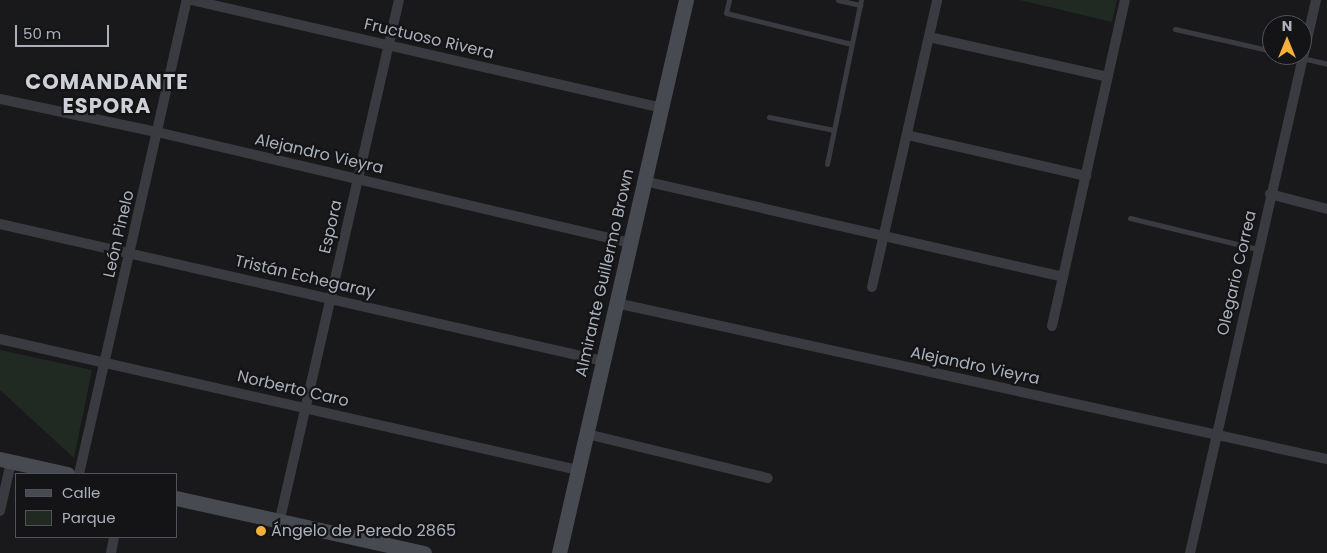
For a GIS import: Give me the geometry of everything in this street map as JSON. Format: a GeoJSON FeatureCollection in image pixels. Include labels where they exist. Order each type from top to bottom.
{"type":"FeatureCollection","features":[{"type":"Feature","properties":{"kind":"street","name":"León Pinelo"},"geometry":{"type":"LineString","coordinates":[[79,473],[187,0]]}},
{"type":"Feature","properties":{"kind":"street","name":"Fructuoso Rivera"},"geometry":{"type":"LineString","coordinates":[[191,0],[660,107]]}},
{"type":"Feature","properties":{"kind":"street","name":"Espora"},"geometry":{"type":"LineString","coordinates":[[280,519],[398,0]]}},
{"type":"Feature","properties":{"kind":"street","name":"Almirante Guillermo Brown"},"geometry":{"type":"LineString","coordinates":[[559,553],[686,0]]}},
{"type":"Feature","properties":{"kind":"street"},"geometry":{"type":"LineString","coordinates":[[872,287],[937,0]]}},
{"type":"Feature","properties":{"kind":"street"},"geometry":{"type":"LineString","coordinates":[[1052,326],[1125,0]]}},
{"type":"Feature","properties":{"kind":"street","name":"Olegario Correa"},"geometry":{"type":"LineString","coordinates":[[1312,17],[1316,0]]}},
{"type":"Feature","properties":{"kind":"street"},"geometry":{"type":"LineString","coordinates":[[929,37],[1108,77]]}},
{"type":"Feature","properties":{"kind":"street","name":"Olegario Correa"},"geometry":{"type":"LineString","coordinates":[[1190,553],[1300,65]]}},
{"type":"Feature","properties":{"kind":"street","name":"Alejandro Vieyra"},"geometry":{"type":"LineString","coordinates":[[0,98],[157,132],[630,243]]}},
{"type":"Feature","properties":{"kind":"street"},"geometry":{"type":"LineString","coordinates":[[907,135],[1086,176]]}},
{"type":"Feature","properties":{"kind":"street"},"geometry":{"type":"LineString","coordinates":[[644,181],[1063,277]]}},
{"type":"Feature","properties":{"kind":"street"},"geometry":{"type":"LineString","coordinates":[[1270,194],[1327,209]]}},
{"type":"Feature","properties":{"kind":"street","name":"Tristán Echegaray"},"geometry":{"type":"LineString","coordinates":[[0,224],[603,361]]}},
{"type":"Feature","properties":{"kind":"street","name":"Alejandro Vieyra"},"geometry":{"type":"LineString","coordinates":[[616,303],[1327,459]]}},
{"type":"Feature","properties":{"kind":"street","name":"Norberto Caro"},"geometry":{"type":"LineString","coordinates":[[0,339],[578,470]]}},
{"type":"Feature","properties":{"kind":"street"},"geometry":{"type":"LineString","coordinates":[[587,434],[768,478]]}},
{"type":"Feature","properties":{"kind":"street"},"geometry":{"type":"LineString","coordinates":[[0,511],[6,461],[62,473]]}},
{"type":"Feature","properties":{"kind":"street"},"geometry":{"type":"LineString","coordinates":[[178,498],[280,519],[424,553]]}},
{"type":"Feature","properties":{"kind":"street"},"geometry":{"type":"LineString","coordinates":[[111,553],[114,538]]}},
{"type":"Feature","properties":{"kind":"lane"},"geometry":{"type":"LineString","coordinates":[[729,0],[726,13],[852,44]]}},
{"type":"Feature","properties":{"kind":"lane"},"geometry":{"type":"LineString","coordinates":[[827,164],[860,2],[838,0]]}},
{"type":"Feature","properties":{"kind":"lane"},"geometry":{"type":"LineString","coordinates":[[1175,29],[1262,49]]}},
{"type":"Feature","properties":{"kind":"lane"},"geometry":{"type":"LineString","coordinates":[[1312,60],[1327,64]]}},
{"type":"Feature","properties":{"kind":"lane"},"geometry":{"type":"LineString","coordinates":[[769,117],[834,130]]}},
{"type":"Feature","properties":{"kind":"lane"},"geometry":{"type":"LineString","coordinates":[[1130,218],[1257,250]]}},
{"type":"Feature","properties":{"kind":"green space"},"geometry":{"type":"Polygon","coordinates":[[[1020,0],[1117,0],[1112,22],[1020,0]]]}},
{"type":"Feature","properties":{"kind":"green space"},"geometry":{"type":"Polygon","coordinates":[[[0,350],[92,370],[74,458],[0,390],[0,350]]]}},
{"type":"Feature","properties":{"kind":"place","name":"Ángelo de Peredo 2865"},"geometry":{"type":"Point","coordinates":[261,531]}},
{"type":"Feature","properties":{"kind":"district","name":"COMANDANTE ESPORA"},"geometry":{"type":"Point","coordinates":[107,94]}}]}
